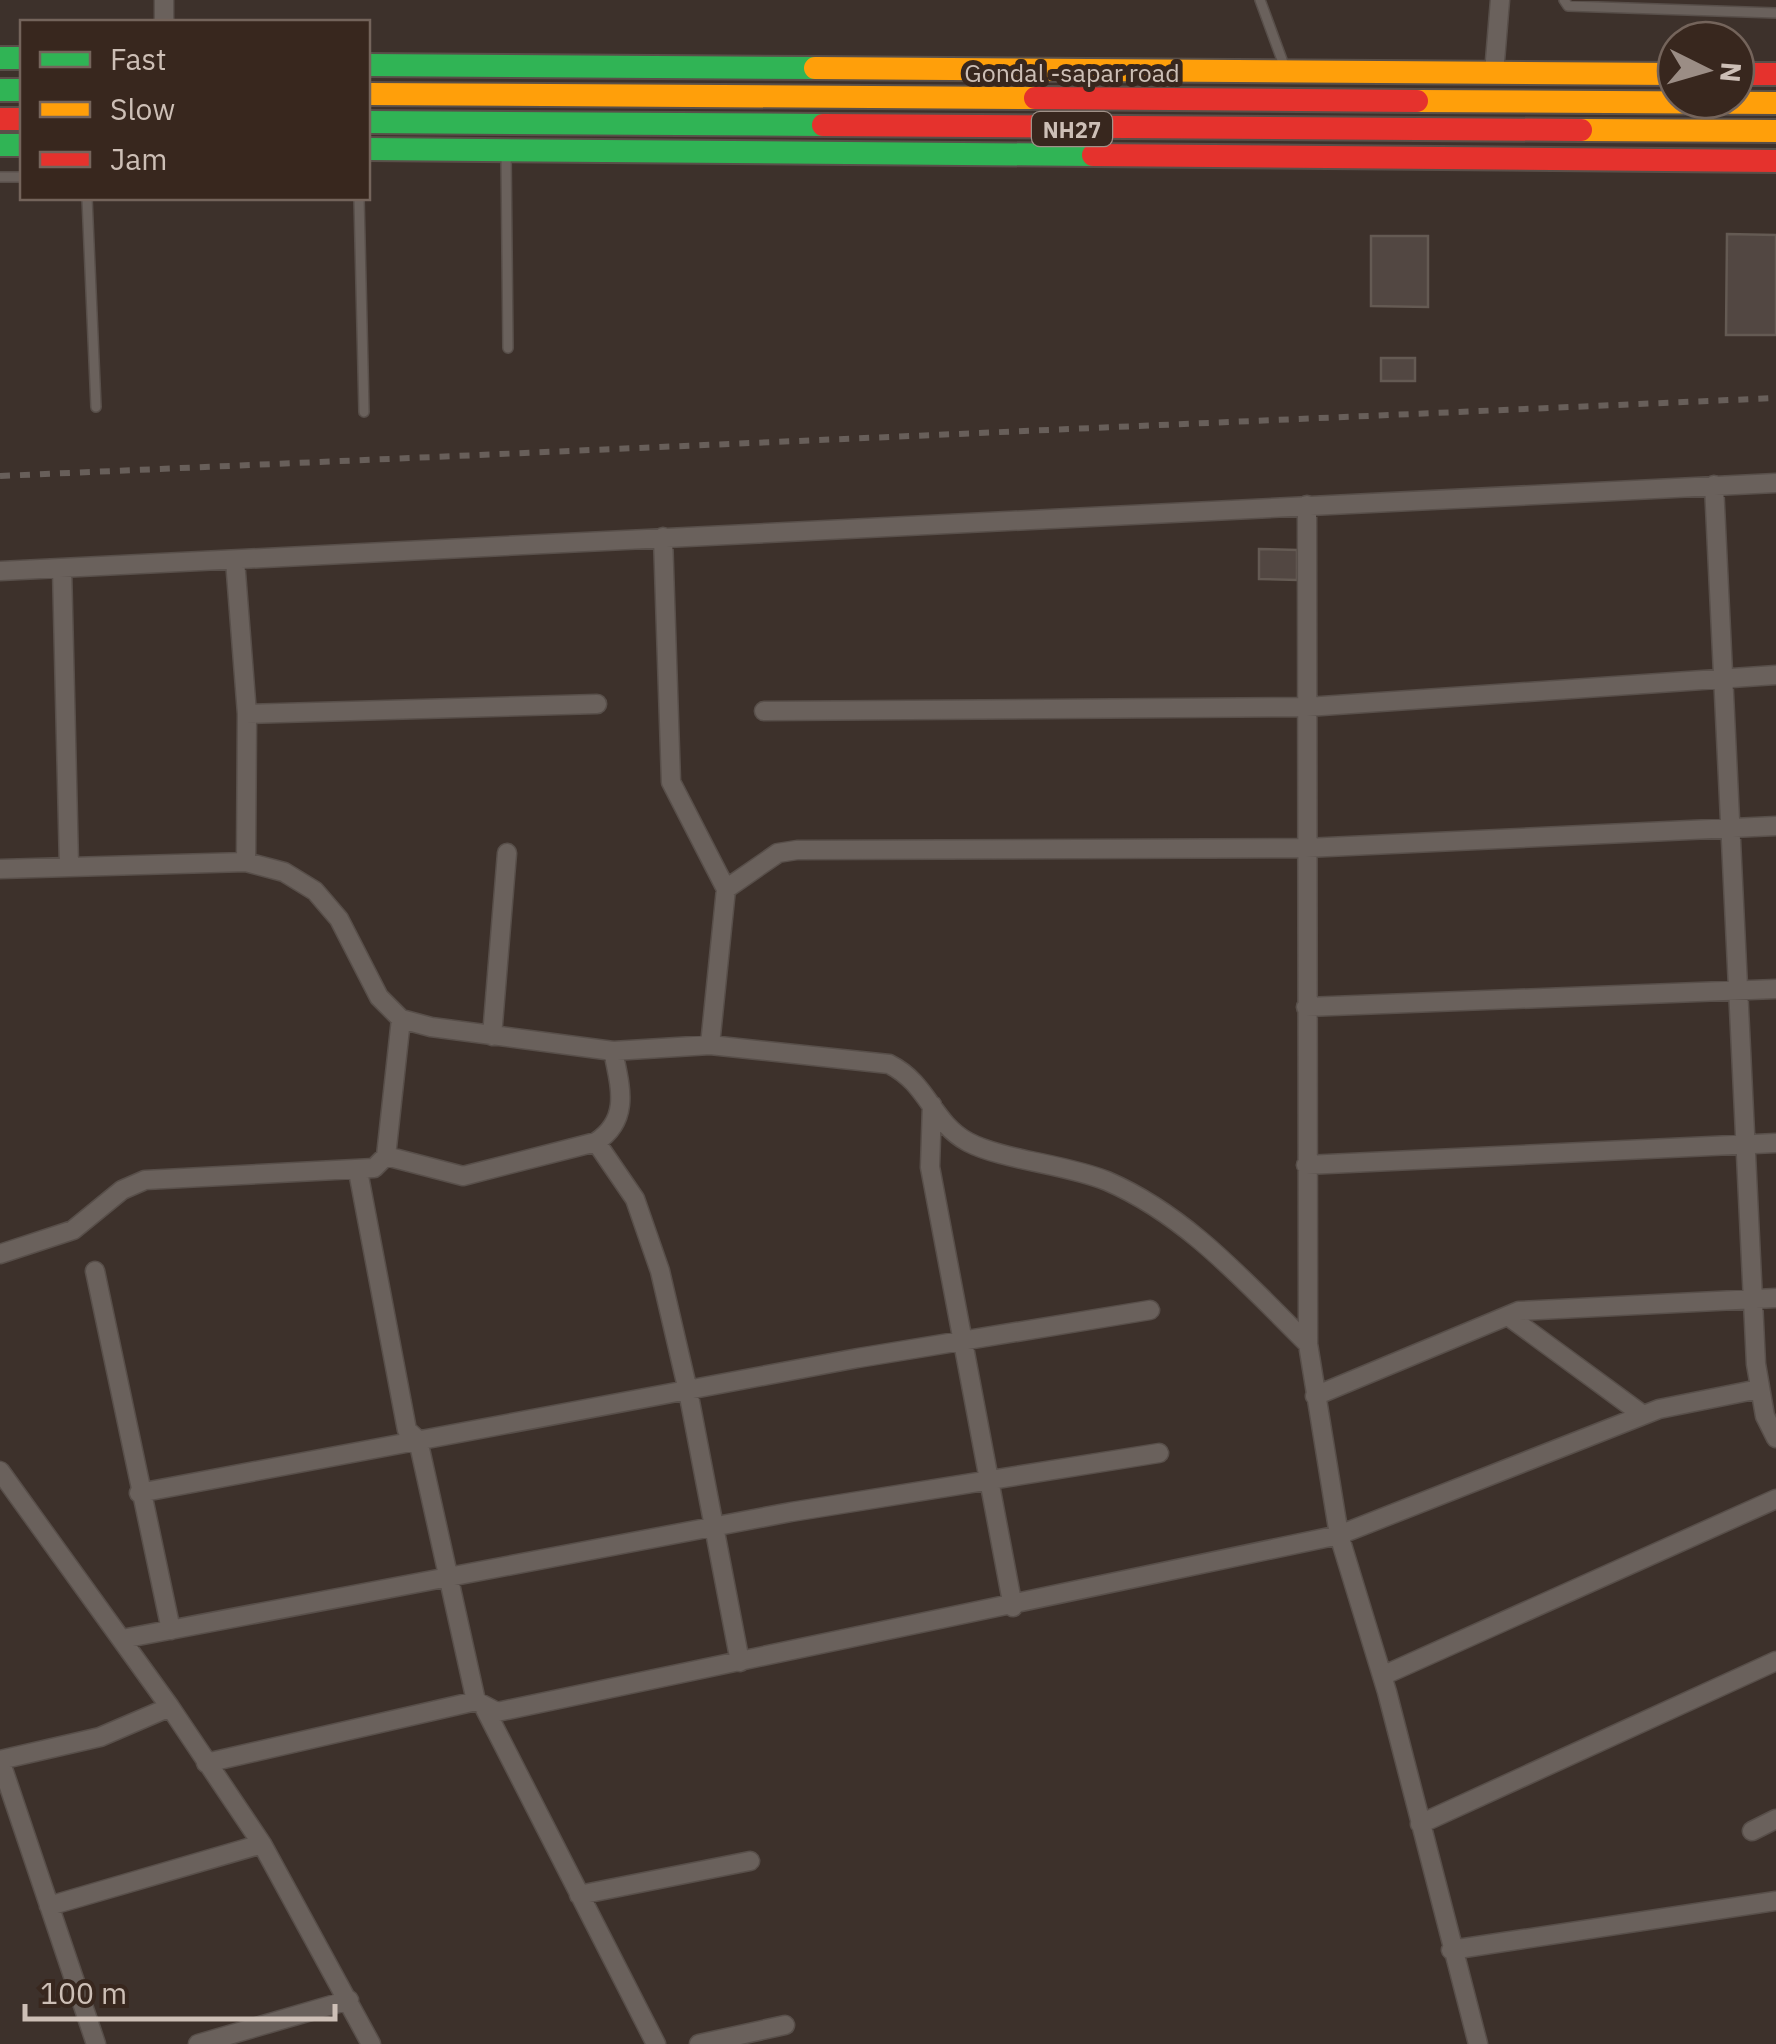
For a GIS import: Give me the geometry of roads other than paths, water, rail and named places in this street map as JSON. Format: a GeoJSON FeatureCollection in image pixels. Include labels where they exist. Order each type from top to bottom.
{"type":"FeatureCollection","features":[{"type":"Feature","properties":{"kind":"main road"},"geometry":{"type":"LineString","coordinates":[[370,65],[1656,74]]}},
{"type":"Feature","properties":{"kind":"main road","name":"Gondal -sapar road"},"geometry":{"type":"LineString","coordinates":[[370,94],[1776,103]]}},
{"type":"Feature","properties":{"kind":"main road","name":"NH27"},"geometry":{"type":"LineString","coordinates":[[370,122],[1776,131]]}},
{"type":"Feature","properties":{"kind":"main road"},"geometry":{"type":"LineString","coordinates":[[370,150],[1776,160]]}},
{"type":"Feature","properties":{"kind":"street"},"geometry":{"type":"LineString","coordinates":[[1494,73],[1500,0]]}},
{"type":"Feature","properties":{"kind":"street"},"geometry":{"type":"LineString","coordinates":[[0,570],[1776,483]]}},
{"type":"Feature","properties":{"kind":"street"},"geometry":{"type":"LineString","coordinates":[[1714,485],[1752,1299],[1759,1389],[1776,1438]]}},
{"type":"Feature","properties":{"kind":"street"},"geometry":{"type":"LineString","coordinates":[[1307,505],[1308,1344],[1339,1536],[1382,1676],[1478,2044]]}},
{"type":"Feature","properties":{"kind":"street"},"geometry":{"type":"LineString","coordinates":[[664,537],[671,782],[726,889],[710,1044]]}},
{"type":"Feature","properties":{"kind":"street"},"geometry":{"type":"LineString","coordinates":[[235,560],[247,714],[246,862]]}},
{"type":"Feature","properties":{"kind":"street"},"geometry":{"type":"LineString","coordinates":[[62,568],[69,866]]}},
{"type":"Feature","properties":{"kind":"street"},"geometry":{"type":"LineString","coordinates":[[764,711],[1307,707],[1776,676]]}},
{"type":"Feature","properties":{"kind":"street"},"geometry":{"type":"LineString","coordinates":[[247,714],[597,704]]}},
{"type":"Feature","properties":{"kind":"street"},"geometry":{"type":"LineString","coordinates":[[726,889],[778,853],[797,850],[1306,848],[1776,826]]}},
{"type":"Feature","properties":{"kind":"street"},"geometry":{"type":"LineString","coordinates":[[492,1036],[508,853]]}},
{"type":"Feature","properties":{"kind":"street"},"geometry":{"type":"LineString","coordinates":[[0,870],[246,862],[284,872],[315,891],[340,919],[378,997],[401,1019],[492,1036],[612,1051],[710,1044],[889,1064],[910,1074],[956,1134],[973,1145],[1048,1161],[1107,1181],[1174,1219],[1204,1241],[1308,1344]]}},
{"type":"Feature","properties":{"kind":"street"},"geometry":{"type":"LineString","coordinates":[[1306,1007],[1776,989]]}},
{"type":"Feature","properties":{"kind":"street"},"geometry":{"type":"LineString","coordinates":[[0,1254],[73,1230],[122,1190],[145,1180],[374,1168],[386,1156],[401,1019]]}},
{"type":"Feature","properties":{"kind":"street"},"geometry":{"type":"LineString","coordinates":[[386,1156],[463,1176],[596,1142],[611,1132],[621,1105],[612,1051]]}},
{"type":"Feature","properties":{"kind":"street"},"geometry":{"type":"LineString","coordinates":[[932,1105],[930,1167],[1013,1607]]}},
{"type":"Feature","properties":{"kind":"street"},"geometry":{"type":"LineString","coordinates":[[596,1142],[634,1199],[648,1232],[688,1391],[740,1662]]}},
{"type":"Feature","properties":{"kind":"street"},"geometry":{"type":"LineString","coordinates":[[1306,1166],[1776,1143]]}},
{"type":"Feature","properties":{"kind":"street"},"geometry":{"type":"LineString","coordinates":[[358,1171],[407,1430],[418,1440],[446,1577],[480,1705],[656,2044]]}},
{"type":"Feature","properties":{"kind":"street"},"geometry":{"type":"LineString","coordinates":[[95,1271],[171,1630]]}},
{"type":"Feature","properties":{"kind":"street"},"geometry":{"type":"LineString","coordinates":[[1314,1396],[1508,1316],[1543,1307],[1776,1298]]}},
{"type":"Feature","properties":{"kind":"street"},"geometry":{"type":"LineString","coordinates":[[139,1493],[963,1340],[1150,1310]]}},
{"type":"Feature","properties":{"kind":"street"},"geometry":{"type":"LineString","coordinates":[[1508,1316],[1643,1415]]}},
{"type":"Feature","properties":{"kind":"street"},"geometry":{"type":"LineString","coordinates":[[206,1763],[480,1705],[509,1710],[1339,1536],[1643,1415],[1759,1389]]}},
{"type":"Feature","properties":{"kind":"street"},"geometry":{"type":"LineString","coordinates":[[122,1640],[714,1527],[1160,1452]]}},
{"type":"Feature","properties":{"kind":"street"},"geometry":{"type":"LineString","coordinates":[[0,1470],[170,1706],[262,1844],[371,2044]]}},
{"type":"Feature","properties":{"kind":"street"},"geometry":{"type":"LineString","coordinates":[[1382,1676],[1776,1499]]}},
{"type":"Feature","properties":{"kind":"street"},"geometry":{"type":"LineString","coordinates":[[1420,1824],[1776,1661]]}},
{"type":"Feature","properties":{"kind":"street"},"geometry":{"type":"LineString","coordinates":[[96,2044],[0,1760],[100,1738],[170,1706]]}},
{"type":"Feature","properties":{"kind":"street"},"geometry":{"type":"LineString","coordinates":[[1752,1830],[1776,1819]]}},
{"type":"Feature","properties":{"kind":"street"},"geometry":{"type":"LineString","coordinates":[[49,1906],[262,1844]]}},
{"type":"Feature","properties":{"kind":"street"},"geometry":{"type":"LineString","coordinates":[[580,1895],[750,1861]]}},
{"type":"Feature","properties":{"kind":"street"},"geometry":{"type":"LineString","coordinates":[[1451,1950],[1776,1901]]}},
{"type":"Feature","properties":{"kind":"street"},"geometry":{"type":"LineString","coordinates":[[198,2044],[350,2000]]}},
{"type":"Feature","properties":{"kind":"street"},"geometry":{"type":"LineString","coordinates":[[699,2044],[785,2025]]}},
{"type":"Feature","properties":{"kind":"lane"},"geometry":{"type":"LineString","coordinates":[[1260,0],[1287,72]]}},
{"type":"Feature","properties":{"kind":"lane"},"geometry":{"type":"LineString","coordinates":[[1564,0],[1568,6],[1776,13]]}},
{"type":"Feature","properties":{"kind":"lane"},"geometry":{"type":"LineString","coordinates":[[1746,0],[1746,12]]}},
{"type":"Feature","properties":{"kind":"lane"},"geometry":{"type":"LineString","coordinates":[[506,150],[508,348]]}},
{"type":"Feature","properties":{"kind":"lane"},"geometry":{"type":"LineString","coordinates":[[86,200],[96,407]]}},
{"type":"Feature","properties":{"kind":"lane"},"geometry":{"type":"LineString","coordinates":[[359,200],[364,412]]}},
{"type":"Feature","properties":{"kind":"railway"},"geometry":{"type":"LineString","coordinates":[[0,476],[1776,398]]}}]}
